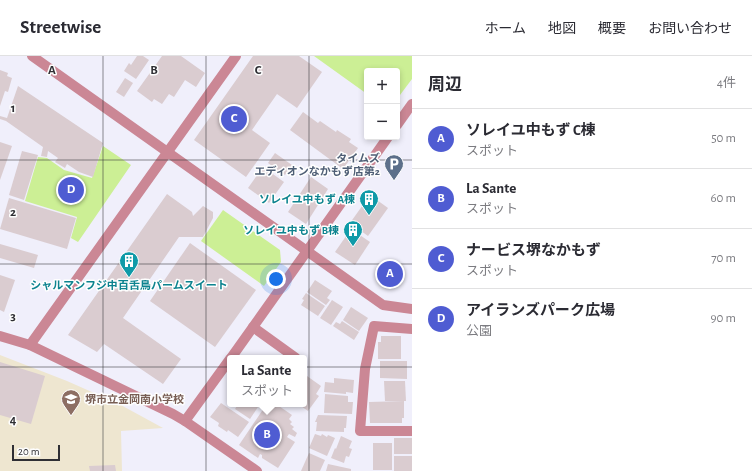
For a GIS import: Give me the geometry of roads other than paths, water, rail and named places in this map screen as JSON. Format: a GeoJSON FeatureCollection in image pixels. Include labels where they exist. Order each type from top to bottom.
{"type":"FeatureCollection","features":[{"type":"Feature","properties":{"kind":"street"},"geometry":{"type":"LineString","coordinates":[[32,56],[168,151],[383,305],[412,309]]}},
{"type":"Feature","properties":{"kind":"street"},"geometry":{"type":"LineString","coordinates":[[30,345],[236,56]]}},
{"type":"Feature","properties":{"kind":"street"},"geometry":{"type":"LineString","coordinates":[[400,121],[412,104]]}},
{"type":"Feature","properties":{"kind":"street"},"geometry":{"type":"LineString","coordinates":[[232,355],[386,140]]}},
{"type":"Feature","properties":{"kind":"street"},"geometry":{"type":"LineString","coordinates":[[412,329],[374,326],[365,368],[360,431],[412,431]]}},
{"type":"Feature","properties":{"kind":"street"},"geometry":{"type":"LineString","coordinates":[[253,327],[292,355]]}},
{"type":"Feature","properties":{"kind":"street"},"geometry":{"type":"LineString","coordinates":[[0,336],[30,345],[166,411],[185,421],[257,471]]}},
{"type":"Feature","properties":{"kind":"street"},"geometry":{"type":"LineString","coordinates":[[185,421],[227,362]]}},
{"type":"Feature","properties":{"kind":"place","name":"ナービス堺なかもず"},"geometry":{"type":"Point","coordinates":[234,119]}},
{"type":"Feature","properties":{"kind":"place","name":"タイムズ エディオンなかもず店第2"},"geometry":{"type":"Point","coordinates":[394,181]}},
{"type":"Feature","properties":{"kind":"place","name":"アイランズパーク広場"},"geometry":{"type":"Point","coordinates":[71,190]}},
{"type":"Feature","properties":{"kind":"place","name":"ソレイユ中もず A棟"},"geometry":{"type":"Point","coordinates":[369,216]}},
{"type":"Feature","properties":{"kind":"place","name":"ソレイユ中もず B棟"},"geometry":{"type":"Point","coordinates":[353,247]}},
{"type":"Feature","properties":{"kind":"place","name":"ソレイユ中もず C棟"},"geometry":{"type":"Point","coordinates":[390,274]}},
{"type":"Feature","properties":{"kind":"place","name":"シャルマンフジ中百舌鳥パームスイート"},"geometry":{"type":"Point","coordinates":[129,278]}},
{"type":"Feature","properties":{"kind":"place","name":"堺市立金岡南小学校"},"geometry":{"type":"Point","coordinates":[71,416]}},
{"type":"Feature","properties":{"kind":"place","name":"La Sante"},"geometry":{"type":"Point","coordinates":[267,435]}}]}
